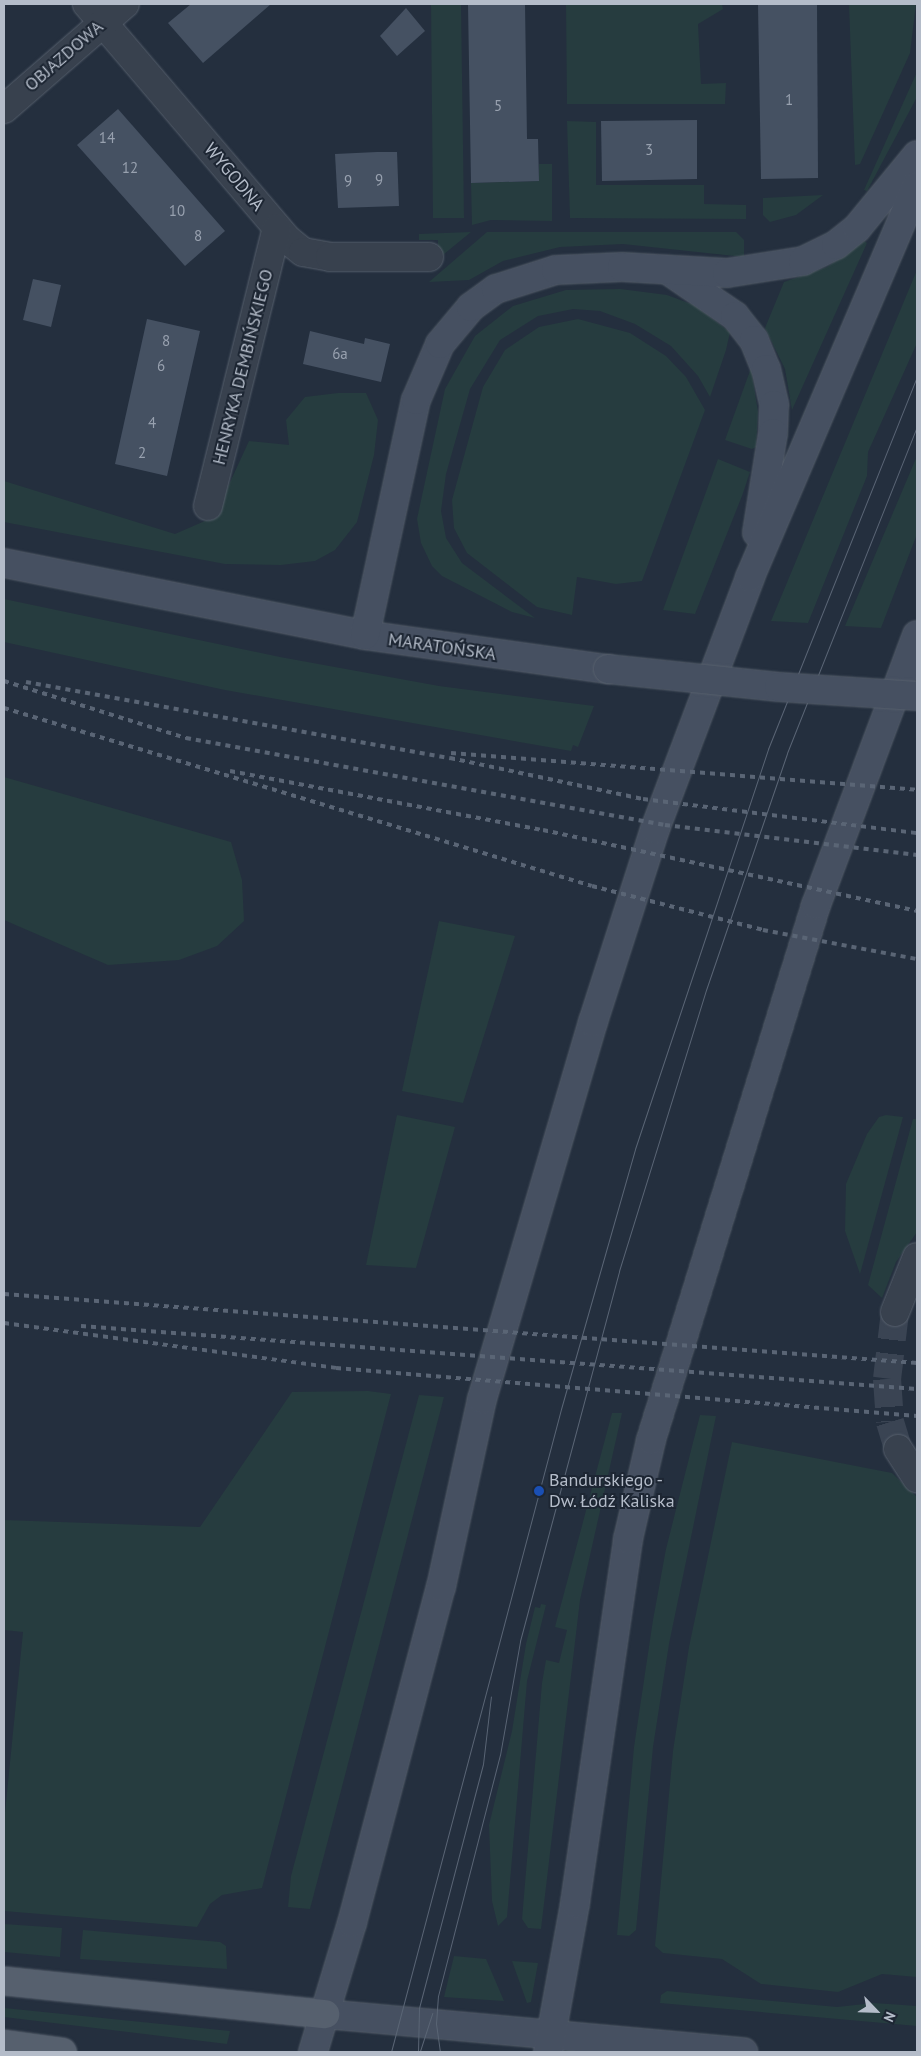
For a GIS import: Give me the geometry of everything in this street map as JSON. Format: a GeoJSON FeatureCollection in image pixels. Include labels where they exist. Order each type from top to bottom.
{"type":"FeatureCollection","features":[{"type":"Feature","properties":{"kind":"main road"},"geometry":{"type":"LineString","coordinates":[[365,636],[416,400],[427,368],[456,322],[496,289],[556,270],[622,267],[668,272],[758,271],[822,253],[857,228],[917,155]]}},
{"type":"Feature","properties":{"kind":"main road"},"geometry":{"type":"LineString","coordinates":[[313,2052],[441,1587],[482,1399],[562,1120],[656,829],[750,577],[917,186]]}},
{"type":"Feature","properties":{"kind":"main road"},"geometry":{"type":"LineString","coordinates":[[668,272],[735,316],[754,340],[766,370],[774,405],[773,433],[750,577]]}},
{"type":"Feature","properties":{"kind":"main road","name":"MARATOŃSKA"},"geometry":{"type":"LineString","coordinates":[[4,562],[365,636],[608,668],[917,696]]}},
{"type":"Feature","properties":{"kind":"main road"},"geometry":{"type":"LineString","coordinates":[[550,2043],[575,1904],[616,1610],[651,1440],[816,905],[917,635]]}},
{"type":"Feature","properties":{"kind":"main road"},"geometry":{"type":"LineString","coordinates":[[4,1980],[325,2014],[550,2043],[743,2052]]}},
{"type":"Feature","properties":{"kind":"main road"},"geometry":{"type":"LineString","coordinates":[[4,2044],[62,2052]]}},
{"type":"Feature","properties":{"kind":"street","name":"OBJAZDOWA"},"geometry":{"type":"LineString","coordinates":[[4,109],[95,13],[125,4]]}},
{"type":"Feature","properties":{"kind":"street","name":"WYGODNA"},"geometry":{"type":"LineString","coordinates":[[95,13],[277,228],[303,252],[330,258],[429,257]]}},
{"type":"Feature","properties":{"kind":"street","name":"HENRYKA DEMBIŃSKIEGO"},"geometry":{"type":"LineString","coordinates":[[208,506],[277,228]]}},
{"type":"Feature","properties":{"kind":"street"},"geometry":{"type":"LineString","coordinates":[[894,1312],[917,1257]]}},
{"type":"Feature","properties":{"kind":"street"},"geometry":{"type":"LineString","coordinates":[[898,1450],[917,1478]]}},
{"type":"Feature","properties":{"kind":"green space"},"geometry":{"type":"Polygon","coordinates":[[[431,4],[461,4],[464,218],[433,218],[431,4]]]}},
{"type":"Feature","properties":{"kind":"green space"},"geometry":{"type":"Polygon","coordinates":[[[566,4],[722,4],[723,9],[698,24],[701,84],[726,83],[725,104],[567,104],[566,4]]]}},
{"type":"Feature","properties":{"kind":"green space"},"geometry":{"type":"Polygon","coordinates":[[[849,4],[916,4],[910,53],[860,164],[855,165],[849,4]]]}},
{"type":"Feature","properties":{"kind":"green space"},"geometry":{"type":"Polygon","coordinates":[[[917,72],[917,97],[867,191],[864,190],[917,72]]]}},
{"type":"Feature","properties":{"kind":"green space"},"geometry":{"type":"Polygon","coordinates":[[[567,121],[596,122],[596,185],[704,185],[704,204],[746,205],[746,219],[570,218],[567,121]]]}},
{"type":"Feature","properties":{"kind":"green space"},"geometry":{"type":"Polygon","coordinates":[[[539,164],[552,164],[552,221],[491,220],[472,225],[471,183],[539,181],[539,164]]]}},
{"type":"Feature","properties":{"kind":"green space"},"geometry":{"type":"Polygon","coordinates":[[[823,195],[796,215],[770,222],[763,215],[763,198],[823,195]]]}},
{"type":"Feature","properties":{"kind":"green space"},"geometry":{"type":"Polygon","coordinates":[[[471,232],[438,259],[438,240],[419,240],[419,234],[471,232]]]}},
{"type":"Feature","properties":{"kind":"green space"},"geometry":{"type":"Polygon","coordinates":[[[487,232],[736,232],[744,240],[744,257],[623,244],[560,247],[503,261],[469,280],[429,282],[487,232]]]}},
{"type":"Feature","properties":{"kind":"green space"},"geometry":{"type":"Polygon","coordinates":[[[864,241],[867,243],[792,410],[785,369],[765,328],[784,282],[827,267],[864,241]]]}},
{"type":"Feature","properties":{"kind":"green space"},"geometry":{"type":"Polygon","coordinates":[[[917,270],[917,343],[868,452],[867,476],[808,623],[771,621],[917,270]]]}},
{"type":"Feature","properties":{"kind":"green space"},"geometry":{"type":"Polygon","coordinates":[[[620,289],[667,295],[694,305],[730,332],[726,350],[710,397],[698,376],[671,346],[635,324],[600,311],[573,309],[538,316],[500,340],[470,389],[446,474],[441,511],[446,538],[462,563],[535,618],[512,612],[442,576],[432,566],[421,543],[417,519],[445,389],[475,336],[513,306],[566,290],[620,289]]]}},
{"type":"Feature","properties":{"kind":"green space"},"geometry":{"type":"Polygon","coordinates":[[[578,319],[630,333],[666,356],[686,377],[705,410],[642,581],[616,584],[577,577],[572,615],[537,607],[467,553],[454,528],[452,500],[483,387],[505,350],[539,327],[578,319]]]}},
{"type":"Feature","properties":{"kind":"green space"},"geometry":{"type":"Polygon","coordinates":[[[751,368],[758,412],[756,447],[752,449],[725,440],[751,368]]]}},
{"type":"Feature","properties":{"kind":"green space"},"geometry":{"type":"Polygon","coordinates":[[[338,393],[366,393],[378,420],[374,455],[357,522],[335,550],[315,561],[281,565],[225,564],[4,522],[4,481],[175,534],[214,517],[249,441],[289,445],[286,420],[305,397],[338,393]]]}},
{"type":"Feature","properties":{"kind":"green space"},"geometry":{"type":"Polygon","coordinates":[[[917,456],[917,534],[881,628],[845,626],[917,456]]]}},
{"type":"Feature","properties":{"kind":"green space"},"geometry":{"type":"Polygon","coordinates":[[[718,459],[750,472],[742,496],[695,614],[663,610],[718,459]]]}},
{"type":"Feature","properties":{"kind":"green space"},"geometry":{"type":"Polygon","coordinates":[[[4,599],[280,657],[439,686],[594,706],[578,747],[573,745],[571,751],[225,690],[4,642],[4,599]]]}},
{"type":"Feature","properties":{"kind":"green space"},"geometry":{"type":"Polygon","coordinates":[[[4,777],[231,842],[242,880],[244,921],[217,946],[179,960],[108,965],[4,920],[4,777]]]}},
{"type":"Feature","properties":{"kind":"green space"},"geometry":{"type":"Polygon","coordinates":[[[439,921],[515,936],[463,1103],[402,1091],[439,921]]]}},
{"type":"Feature","properties":{"kind":"green space"},"geometry":{"type":"Polygon","coordinates":[[[397,1115],[455,1127],[416,1268],[366,1265],[397,1115]]]}},
{"type":"Feature","properties":{"kind":"green space"},"geometry":{"type":"Polygon","coordinates":[[[886,1115],[903,1117],[860,1274],[845,1231],[846,1184],[867,1134],[879,1117],[886,1115]]]}},
{"type":"Feature","properties":{"kind":"green space"},"geometry":{"type":"Polygon","coordinates":[[[913,1119],[917,1119],[917,1232],[896,1262],[882,1298],[868,1285],[913,1119]]]}},
{"type":"Feature","properties":{"kind":"green space"},"geometry":{"type":"Polygon","coordinates":[[[368,1391],[391,1394],[262,1888],[222,1895],[210,1904],[197,1927],[4,1911],[4,1823],[23,1632],[4,1630],[4,1520],[200,1527],[292,1392],[368,1391]]]}},
{"type":"Feature","properties":{"kind":"green space"},"geometry":{"type":"Polygon","coordinates":[[[419,1395],[444,1397],[310,1909],[288,1907],[291,1876],[419,1395]]]}},
{"type":"Feature","properties":{"kind":"green space"},"geometry":{"type":"Polygon","coordinates":[[[612,1413],[622,1413],[580,1600],[541,1929],[528,1928],[522,1919],[542,1683],[546,1660],[559,1663],[567,1630],[555,1627],[612,1413]]]}},
{"type":"Feature","properties":{"kind":"green space"},"geometry":{"type":"Polygon","coordinates":[[[700,1415],[716,1416],[669,1644],[653,1747],[636,1930],[629,1936],[617,1935],[634,1747],[653,1620],[666,1549],[700,1415]]]}},
{"type":"Feature","properties":{"kind":"green space"},"geometry":{"type":"Polygon","coordinates":[[[732,1442],[892,1473],[917,1497],[917,1977],[882,1974],[838,1992],[761,1984],[722,1959],[663,1953],[655,1946],[673,1751],[689,1647],[732,1442]]]}},
{"type":"Feature","properties":{"kind":"green space"},"geometry":{"type":"Polygon","coordinates":[[[541,1604],[546,1605],[527,1681],[507,1917],[498,1926],[492,1901],[489,1825],[512,1731],[526,1644],[535,1607],[540,1608],[541,1604]]]}},
{"type":"Feature","properties":{"kind":"green space"},"geometry":{"type":"Polygon","coordinates":[[[4,1924],[62,1928],[60,1957],[4,1952],[4,1924]]]}},
{"type":"Feature","properties":{"kind":"green space"},"geometry":{"type":"Polygon","coordinates":[[[83,1930],[220,1942],[226,1946],[227,1969],[80,1959],[83,1930]]]}},
{"type":"Feature","properties":{"kind":"green space"},"geometry":{"type":"Polygon","coordinates":[[[454,1956],[486,1959],[504,2001],[444,1997],[454,1956]]]}},
{"type":"Feature","properties":{"kind":"green space"},"geometry":{"type":"Polygon","coordinates":[[[512,1961],[538,1963],[531,2002],[527,2003],[512,1961]]]}},
{"type":"Feature","properties":{"kind":"green space"},"geometry":{"type":"Polygon","coordinates":[[[667,1991],[837,2007],[874,2003],[917,2006],[917,2026],[660,2003],[661,1995],[667,1991]]]}},
{"type":"Feature","properties":{"kind":"green space"},"geometry":{"type":"Polygon","coordinates":[[[4,2008],[230,2031],[227,2044],[4,2017],[4,2008]]]}},
{"type":"Feature","properties":{"kind":"building"},"geometry":{"type":"Polygon","coordinates":[[[191,4],[271,4],[203,63],[168,23],[191,4]]]}},
{"type":"Feature","properties":{"kind":"building"},"geometry":{"type":"Polygon","coordinates":[[[468,4],[525,4],[527,139],[538,139],[539,181],[471,183],[468,4]]]}},
{"type":"Feature","properties":{"kind":"building"},"geometry":{"type":"Polygon","coordinates":[[[758,4],[817,4],[818,178],[761,179],[758,4]]]}},
{"type":"Feature","properties":{"kind":"building"},"geometry":{"type":"Polygon","coordinates":[[[406,8],[425,31],[397,56],[380,36],[406,8]]]}},
{"type":"Feature","properties":{"kind":"building"},"geometry":{"type":"Polygon","coordinates":[[[118,109],[225,231],[185,266],[77,145],[118,109]]]}},
{"type":"Feature","properties":{"kind":"building"},"geometry":{"type":"Polygon","coordinates":[[[697,120],[697,179],[602,181],[601,121],[697,120]]]}},
{"type":"Feature","properties":{"kind":"building"},"geometry":{"type":"Polygon","coordinates":[[[397,152],[399,206],[338,208],[335,154],[397,152]]]}},
{"type":"Feature","properties":{"kind":"building"},"geometry":{"type":"Polygon","coordinates":[[[33,279],[61,285],[51,327],[23,320],[33,279]]]}},
{"type":"Feature","properties":{"kind":"building"},"geometry":{"type":"Polygon","coordinates":[[[147,319],[200,331],[167,476],[115,464],[147,319]]]}},
{"type":"Feature","properties":{"kind":"building"},"geometry":{"type":"Polygon","coordinates":[[[310,331],[364,344],[365,338],[390,344],[381,382],[303,364],[310,331]]]}},
{"type":"Feature","properties":{"kind":"tunnel"},"geometry":{"type":"LineString","coordinates":[[895,1312],[887,1379],[890,1422],[898,1449]]}},
{"type":"Feature","properties":{"kind":"tram line"},"geometry":{"type":"LineString","coordinates":[[391,2052],[561,1409],[635,1149],[768,749],[917,377]]}},
{"type":"Feature","properties":{"kind":"tram line"},"geometry":{"type":"LineString","coordinates":[[440,2052],[436,2024],[438,1996],[500,1755],[520,1641],[619,1271],[706,990],[787,753],[917,427]]}},
{"type":"Feature","properties":{"kind":"tram line"},"geometry":{"type":"LineString","coordinates":[[418,2052],[419,2008],[483,1764],[491,1696]]}},
{"type":"Feature","properties":{"kind":"tram line"},"geometry":{"type":"LineString","coordinates":[[420,2051],[432,2013]]}},
{"type":"Feature","properties":{"kind":"railway"},"geometry":{"type":"LineString","coordinates":[[4,681],[186,738],[665,825],[917,855]]}},
{"type":"Feature","properties":{"kind":"railway"},"geometry":{"type":"LineString","coordinates":[[26,682],[450,758],[643,799],[917,833]]}},
{"type":"Feature","properties":{"kind":"railway"},"geometry":{"type":"LineString","coordinates":[[4,708],[592,886],[763,930],[917,959]]}},
{"type":"Feature","properties":{"kind":"railway"},"geometry":{"type":"LineString","coordinates":[[451,753],[917,790]]}},
{"type":"Feature","properties":{"kind":"railway"},"geometry":{"type":"LineString","coordinates":[[230,771],[543,830],[917,911]]}},
{"type":"Feature","properties":{"kind":"railway"},"geometry":{"type":"LineString","coordinates":[[4,1294],[917,1363]]}},
{"type":"Feature","properties":{"kind":"railway"},"geometry":{"type":"LineString","coordinates":[[4,1323],[336,1368],[917,1416]]}},
{"type":"Feature","properties":{"kind":"railway"},"geometry":{"type":"LineString","coordinates":[[81,1326],[917,1389]]}},
{"type":"Feature","properties":{"kind":"place","name":"Bandurskiego - Dw. Łódź Kaliska"},"geometry":{"type":"Point","coordinates":[539,1491]}}]}
